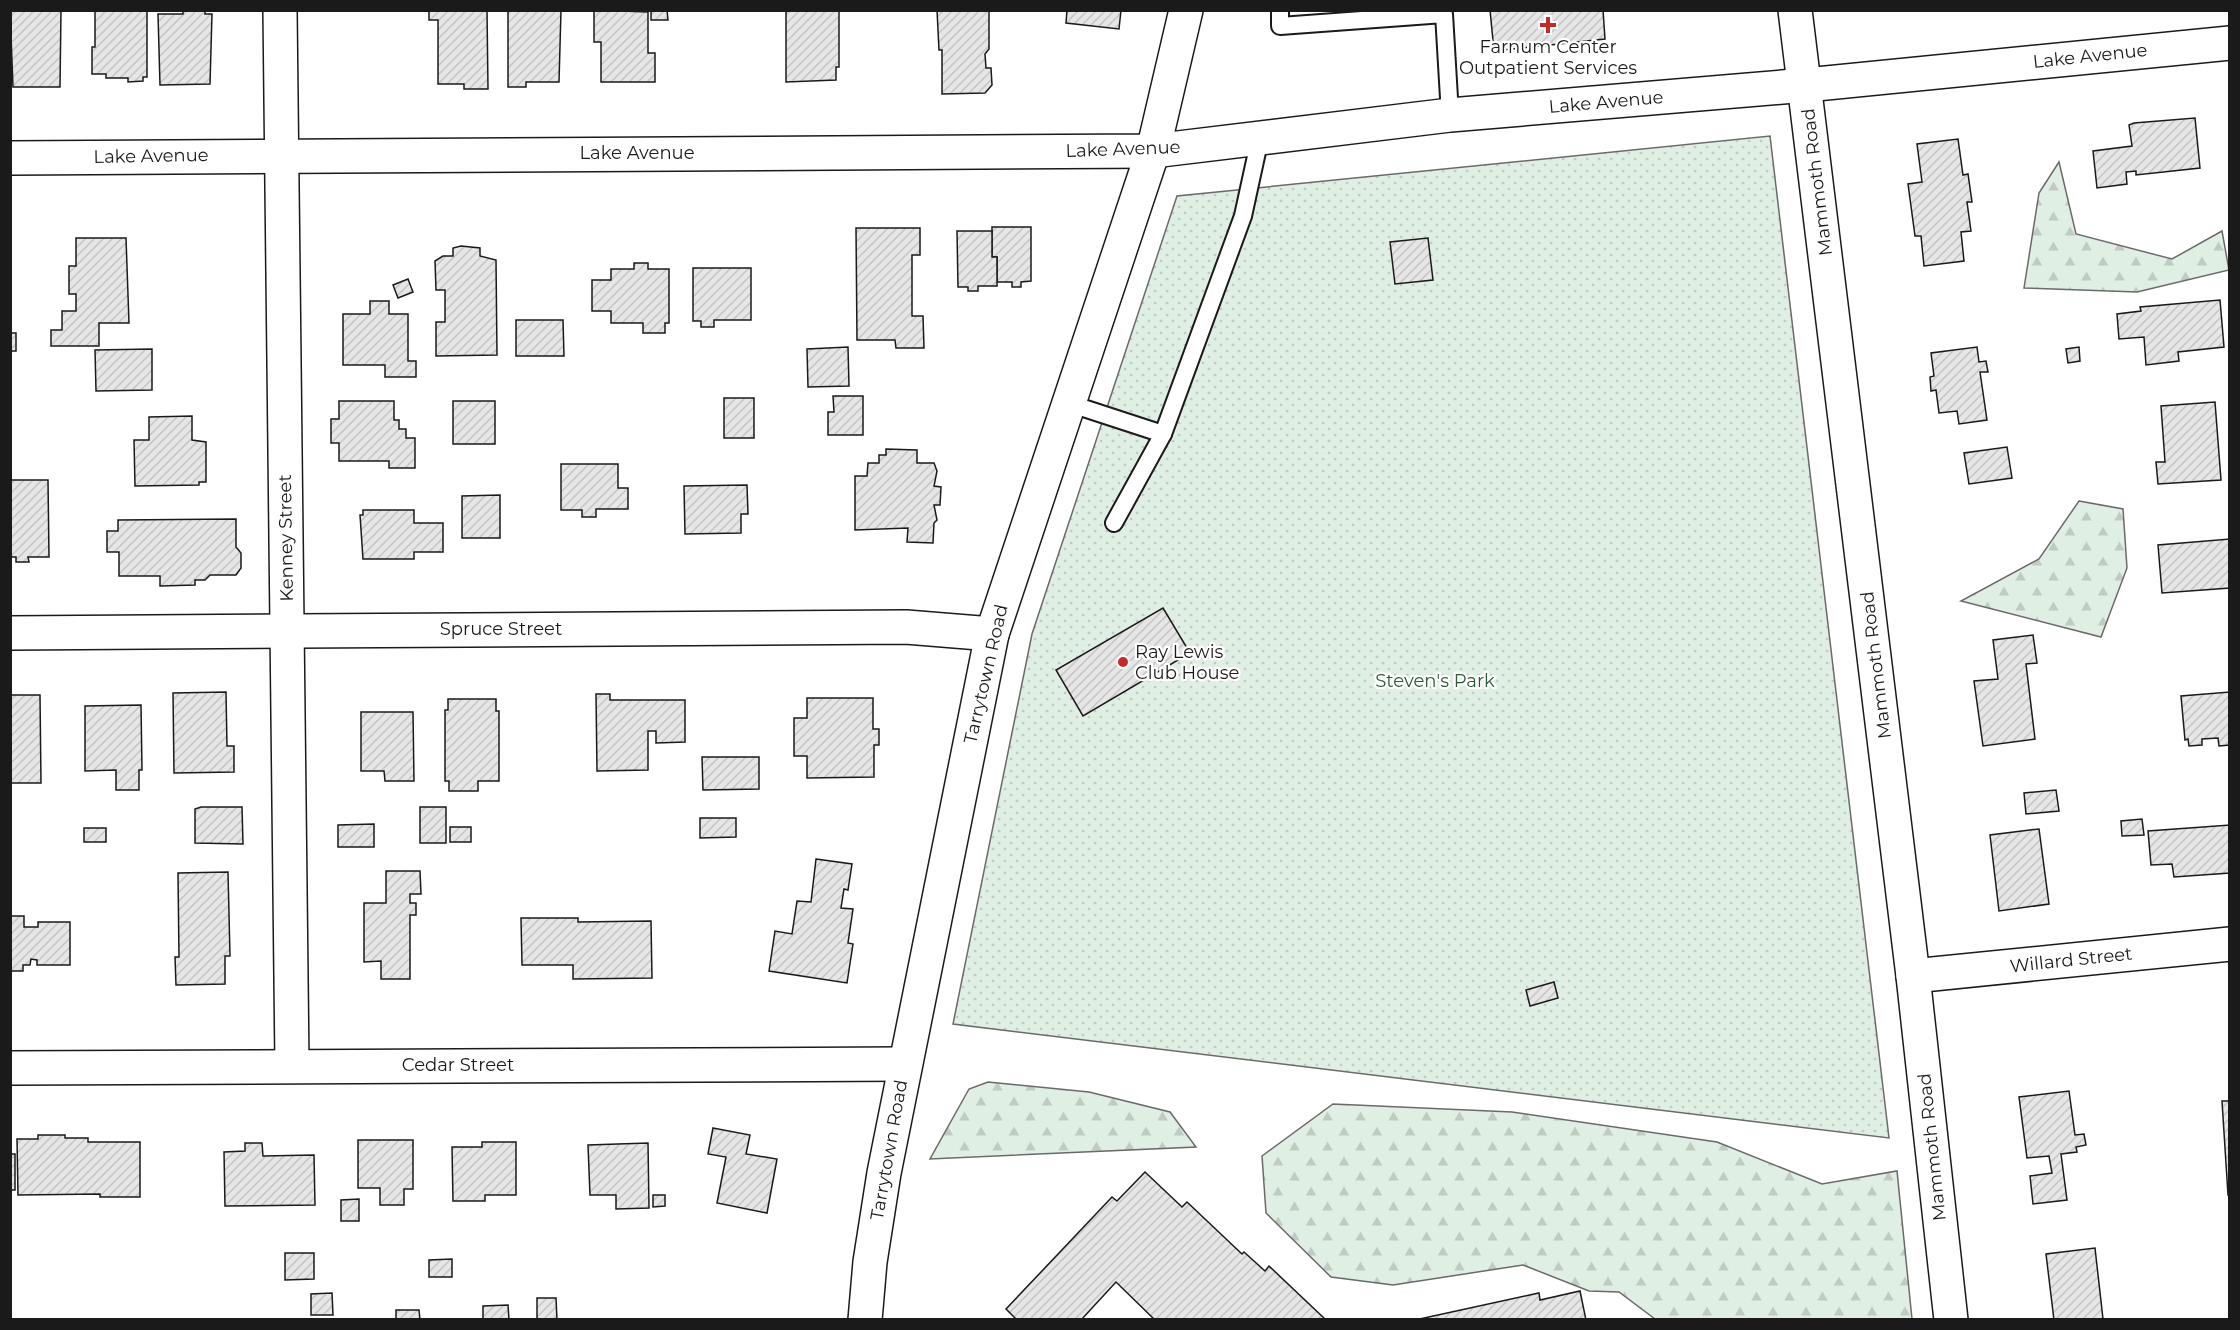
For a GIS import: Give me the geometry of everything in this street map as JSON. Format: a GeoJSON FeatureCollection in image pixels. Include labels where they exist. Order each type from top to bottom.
{"type":"FeatureCollection","features":[{"type":"Feature","properties":{"kind":"street","name":"Kenney Street"},"geometry":{"type":"LineString","coordinates":[[280,10],[292,1065]]}},
{"type":"Feature","properties":{"kind":"street","name":"Tarrytown Road"},"geometry":{"type":"LineString","coordinates":[[865,1320],[871,1251],[905,1064],[992,633],[1153,151],[1186,10]]}},
{"type":"Feature","properties":{"kind":"street","name":"Mammoth Road"},"geometry":{"type":"LineString","coordinates":[[1795,10],[1806,85],[1913,976],[1951,1320]]}},
{"type":"Feature","properties":{"kind":"street","name":"Lake Avenue"},"geometry":{"type":"LineString","coordinates":[[10,158],[1153,151],[1450,115],[1806,85],[2229,43]]}},
{"type":"Feature","properties":{"kind":"street","name":"Spruce Street"},"geometry":{"type":"LineString","coordinates":[[10,633],[906,627],[992,633]]}},
{"type":"Feature","properties":{"kind":"street","name":"Willard Street"},"geometry":{"type":"LineString","coordinates":[[1913,976],[2229,944]]}},
{"type":"Feature","properties":{"kind":"street","name":"Cedar Street"},"geometry":{"type":"LineString","coordinates":[[10,1068],[905,1064]]}},
{"type":"Feature","properties":{"kind":"lane"},"geometry":{"type":"LineString","coordinates":[[1280,10],[1280,27],[1444,14],[1450,115]]}},
{"type":"Feature","properties":{"kind":"lane"},"geometry":{"type":"LineString","coordinates":[[1114,523],[1163,434],[1243,216],[1260,138]]}},
{"type":"Feature","properties":{"kind":"lane"},"geometry":{"type":"LineString","coordinates":[[1068,403],[1163,434]]}},
{"type":"Feature","properties":{"kind":"green space","name":"Steven's Park"},"geometry":{"type":"Polygon","coordinates":[[[1770,136],[1889,1138],[953,1024],[1032,634],[1177,196],[1770,136]]]}},
{"type":"Feature","properties":{"kind":"green space"},"geometry":{"type":"Polygon","coordinates":[[[2059,162],[2076,234],[2172,259],[2222,231],[2229,270],[2137,292],[2024,288],[2039,193],[2059,162]]]}},
{"type":"Feature","properties":{"kind":"green space"},"geometry":{"type":"Polygon","coordinates":[[[2079,501],[2123,509],[2127,568],[2101,637],[1961,601],[2039,559],[2079,501]]]}},
{"type":"Feature","properties":{"kind":"green space"},"geometry":{"type":"Polygon","coordinates":[[[988,1082],[1089,1092],[1170,1112],[1196,1147],[930,1159],[969,1089],[988,1082]]]}},
{"type":"Feature","properties":{"kind":"green space"},"geometry":{"type":"Polygon","coordinates":[[[1333,1104],[1512,1112],[1717,1142],[1822,1184],[1897,1171],[1912,1319],[1655,1319],[1619,1292],[1589,1291],[1523,1265],[1393,1285],[1331,1277],[1266,1213],[1262,1156],[1333,1104]]]}},
{"type":"Feature","properties":{"kind":"building"},"geometry":{"type":"Polygon","coordinates":[[[10,10],[61,10],[60,87],[13,87],[10,10]]]}},
{"type":"Feature","properties":{"kind":"building"},"geometry":{"type":"Polygon","coordinates":[[[95,10],[147,10],[147,77],[143,77],[143,81],[128,82],[128,78],[106,78],[106,74],[92,74],[95,10]]]}},
{"type":"Feature","properties":{"kind":"building"},"geometry":{"type":"Polygon","coordinates":[[[183,10],[205,10],[205,14],[212,14],[210,84],[160,85],[158,14],[183,14],[183,10]]]}},
{"type":"Feature","properties":{"kind":"building"},"geometry":{"type":"Polygon","coordinates":[[[429,10],[487,10],[488,89],[464,89],[464,84],[438,84],[438,20],[429,20],[429,10]]]}},
{"type":"Feature","properties":{"kind":"building"},"geometry":{"type":"Polygon","coordinates":[[[508,10],[561,10],[559,82],[526,82],[526,87],[508,87],[508,10]]]}},
{"type":"Feature","properties":{"kind":"building"},"geometry":{"type":"Polygon","coordinates":[[[594,10],[648,12],[648,53],[655,53],[655,82],[601,82],[601,42],[594,42],[594,10]]]}},
{"type":"Feature","properties":{"kind":"building"},"geometry":{"type":"Polygon","coordinates":[[[651,10],[667,10],[668,20],[651,20],[651,10]]]}},
{"type":"Feature","properties":{"kind":"building"},"geometry":{"type":"Polygon","coordinates":[[[786,10],[839,10],[839,67],[836,67],[836,80],[786,82],[786,10]]]}},
{"type":"Feature","properties":{"kind":"building"},"geometry":{"type":"Polygon","coordinates":[[[937,10],[989,10],[989,49],[985,54],[986,68],[991,68],[992,85],[985,93],[942,94],[942,50],[939,50],[937,10]]]}},
{"type":"Feature","properties":{"kind":"building"},"geometry":{"type":"Polygon","coordinates":[[[1067,10],[1121,10],[1119,29],[1066,23],[1067,10]]]}},
{"type":"Feature","properties":{"kind":"building","name":"Farnum Center Outpatient Services"},"geometry":{"type":"Polygon","coordinates":[[[1490,10],[1603,10],[1605,39],[1494,51],[1490,10]]]}},
{"type":"Feature","properties":{"kind":"building"},"geometry":{"type":"Polygon","coordinates":[[[2195,118],[2200,168],[2136,175],[2136,171],[2126,172],[2127,184],[2097,188],[2093,151],[2132,146],[2129,125],[2195,118]]]}},
{"type":"Feature","properties":{"kind":"building"},"geometry":{"type":"Polygon","coordinates":[[[1958,139],[1963,175],[1968,174],[1972,202],[1967,202],[1971,231],[1961,232],[1964,261],[1924,266],[1921,236],[1915,236],[1908,184],[1922,182],[1917,144],[1958,139]]]}},
{"type":"Feature","properties":{"kind":"building"},"geometry":{"type":"Polygon","coordinates":[[[992,227],[1031,227],[1031,281],[1021,282],[1021,287],[1012,287],[1012,282],[997,282],[997,257],[992,257],[992,227]]]}},
{"type":"Feature","properties":{"kind":"building"},"geometry":{"type":"Polygon","coordinates":[[[856,228],[920,228],[920,255],[912,255],[912,316],[923,316],[924,348],[896,348],[895,340],[857,340],[856,228]]]}},
{"type":"Feature","properties":{"kind":"building"},"geometry":{"type":"Polygon","coordinates":[[[957,231],[992,231],[992,257],[997,257],[997,286],[978,286],[978,291],[968,291],[968,287],[958,287],[957,231]]]}},
{"type":"Feature","properties":{"kind":"building"},"geometry":{"type":"Polygon","coordinates":[[[76,238],[126,238],[129,323],[99,323],[99,346],[51,346],[51,330],[62,330],[62,311],[76,311],[76,294],[69,294],[69,266],[76,266],[76,238]]]}},
{"type":"Feature","properties":{"kind":"building"},"geometry":{"type":"Polygon","coordinates":[[[1428,238],[1433,280],[1395,284],[1390,242],[1428,238]]]}},
{"type":"Feature","properties":{"kind":"building"},"geometry":{"type":"Polygon","coordinates":[[[461,246],[480,248],[480,256],[496,260],[497,355],[436,356],[436,322],[445,322],[445,290],[436,290],[435,261],[443,256],[453,256],[453,248],[461,246]]]}},
{"type":"Feature","properties":{"kind":"building"},"geometry":{"type":"Polygon","coordinates":[[[634,263],[648,263],[648,269],[669,269],[669,323],[665,323],[665,333],[643,333],[643,323],[611,323],[611,311],[592,311],[592,280],[611,280],[611,269],[634,269],[634,263]]]}},
{"type":"Feature","properties":{"kind":"building"},"geometry":{"type":"Polygon","coordinates":[[[693,268],[751,268],[751,320],[714,320],[714,327],[701,327],[701,321],[693,321],[693,268]]]}},
{"type":"Feature","properties":{"kind":"building"},"geometry":{"type":"Polygon","coordinates":[[[408,279],[413,292],[398,298],[393,285],[408,279]]]}},
{"type":"Feature","properties":{"kind":"building"},"geometry":{"type":"Polygon","coordinates":[[[2220,300],[2224,347],[2178,352],[2179,361],[2146,365],[2144,337],[2119,339],[2117,314],[2141,311],[2140,307],[2220,300]]]}},
{"type":"Feature","properties":{"kind":"building"},"geometry":{"type":"Polygon","coordinates":[[[370,301],[389,301],[389,314],[408,314],[408,361],[416,361],[416,377],[385,377],[385,365],[343,365],[343,314],[370,314],[370,301]]]}},
{"type":"Feature","properties":{"kind":"building"},"geometry":{"type":"Polygon","coordinates":[[[516,320],[563,320],[564,356],[516,356],[516,320]]]}},
{"type":"Feature","properties":{"kind":"building"},"geometry":{"type":"Polygon","coordinates":[[[10,333],[16,333],[16,351],[10,351],[10,333]]]}},
{"type":"Feature","properties":{"kind":"building"},"geometry":{"type":"Polygon","coordinates":[[[848,347],[849,386],[808,387],[807,349],[848,347]]]}},
{"type":"Feature","properties":{"kind":"building"},"geometry":{"type":"Polygon","coordinates":[[[1977,347],[1979,362],[1986,361],[1988,372],[1980,372],[1987,420],[1959,424],[1957,411],[1939,413],[1936,390],[1931,391],[1930,377],[1934,376],[1931,353],[1977,347]]]}},
{"type":"Feature","properties":{"kind":"building"},"geometry":{"type":"Polygon","coordinates":[[[2079,347],[2080,361],[2068,363],[2066,349],[2079,347]]]}},
{"type":"Feature","properties":{"kind":"building"},"geometry":{"type":"Polygon","coordinates":[[[152,349],[152,390],[96,391],[95,350],[152,349]]]}},
{"type":"Feature","properties":{"kind":"building"},"geometry":{"type":"Polygon","coordinates":[[[833,396],[863,396],[863,435],[828,435],[828,412],[834,412],[833,396]]]}},
{"type":"Feature","properties":{"kind":"building"},"geometry":{"type":"Polygon","coordinates":[[[724,398],[754,398],[754,438],[724,438],[724,398]]]}},
{"type":"Feature","properties":{"kind":"building"},"geometry":{"type":"Polygon","coordinates":[[[339,401],[394,401],[394,420],[399,420],[399,429],[406,429],[406,438],[415,438],[415,468],[389,468],[389,461],[339,461],[339,443],[331,443],[331,419],[339,419],[339,401]]]}},
{"type":"Feature","properties":{"kind":"building"},"geometry":{"type":"Polygon","coordinates":[[[453,401],[495,401],[495,444],[453,444],[453,401]]]}},
{"type":"Feature","properties":{"kind":"building"},"geometry":{"type":"Polygon","coordinates":[[[2215,402],[2221,480],[2158,484],[2156,462],[2165,462],[2161,406],[2215,402]]]}},
{"type":"Feature","properties":{"kind":"building"},"geometry":{"type":"Polygon","coordinates":[[[192,416],[192,440],[206,442],[206,482],[199,482],[199,485],[135,486],[134,440],[149,440],[149,417],[192,416]]]}},
{"type":"Feature","properties":{"kind":"building"},"geometry":{"type":"Polygon","coordinates":[[[2007,447],[2012,478],[1969,484],[1964,453],[2007,447]]]}},
{"type":"Feature","properties":{"kind":"building"},"geometry":{"type":"Polygon","coordinates":[[[886,449],[917,450],[917,463],[934,463],[937,471],[934,486],[941,487],[940,505],[934,505],[937,520],[934,523],[933,543],[907,542],[908,528],[855,530],[855,476],[867,476],[868,463],[879,463],[879,455],[886,455],[886,449]]]}},
{"type":"Feature","properties":{"kind":"building"},"geometry":{"type":"Polygon","coordinates":[[[561,464],[618,464],[618,488],[628,488],[628,509],[596,509],[596,517],[582,517],[582,510],[561,510],[561,464]]]}},
{"type":"Feature","properties":{"kind":"building"},"geometry":{"type":"Polygon","coordinates":[[[10,480],[48,480],[49,557],[28,557],[29,562],[16,562],[16,557],[10,557],[10,480]]]}},
{"type":"Feature","properties":{"kind":"building"},"geometry":{"type":"Polygon","coordinates":[[[747,485],[748,514],[741,514],[741,533],[685,534],[684,486],[747,485]]]}},
{"type":"Feature","properties":{"kind":"building"},"geometry":{"type":"Polygon","coordinates":[[[500,495],[500,538],[462,538],[462,496],[500,495]]]}},
{"type":"Feature","properties":{"kind":"building"},"geometry":{"type":"Polygon","coordinates":[[[363,510],[414,510],[414,523],[443,523],[443,552],[414,552],[414,559],[363,559],[360,515],[363,515],[363,510]]]}},
{"type":"Feature","properties":{"kind":"building"},"geometry":{"type":"Polygon","coordinates":[[[236,519],[236,547],[241,553],[241,568],[236,575],[210,575],[205,580],[195,580],[195,585],[160,586],[160,576],[119,576],[119,552],[107,552],[107,531],[118,531],[118,520],[236,519]]]}},
{"type":"Feature","properties":{"kind":"building"},"geometry":{"type":"Polygon","coordinates":[[[2230,539],[2230,588],[2162,593],[2158,545],[2230,539]]]}},
{"type":"Feature","properties":{"kind":"building","name":"Ray Lewis Club House"},"geometry":{"type":"Polygon","coordinates":[[[1163,608],[1190,653],[1083,716],[1056,670],[1163,608]]]}},
{"type":"Feature","properties":{"kind":"building"},"geometry":{"type":"Polygon","coordinates":[[[2033,635],[2037,663],[2026,664],[2035,739],[1983,746],[1974,681],[1998,679],[1993,640],[2033,635]]]}},
{"type":"Feature","properties":{"kind":"building"},"geometry":{"type":"Polygon","coordinates":[[[226,692],[227,746],[234,746],[234,772],[174,773],[173,693],[226,692]]]}},
{"type":"Feature","properties":{"kind":"building"},"geometry":{"type":"Polygon","coordinates":[[[2230,692],[2230,745],[2219,746],[2218,738],[2202,739],[2202,745],[2189,746],[2188,739],[2185,740],[2181,696],[2230,692]]]}},
{"type":"Feature","properties":{"kind":"building"},"geometry":{"type":"Polygon","coordinates":[[[596,694],[610,694],[610,700],[685,700],[685,742],[656,743],[656,731],[648,731],[648,770],[597,771],[596,694]]]}},
{"type":"Feature","properties":{"kind":"building"},"geometry":{"type":"Polygon","coordinates":[[[10,695],[40,695],[41,783],[11,783],[10,695]]]}},
{"type":"Feature","properties":{"kind":"building"},"geometry":{"type":"Polygon","coordinates":[[[807,698],[873,698],[873,729],[879,729],[879,745],[874,745],[874,777],[807,778],[807,756],[794,756],[794,718],[807,718],[807,698]]]}},
{"type":"Feature","properties":{"kind":"building"},"geometry":{"type":"Polygon","coordinates":[[[448,699],[496,699],[496,711],[499,711],[499,781],[478,781],[478,791],[449,791],[449,781],[445,781],[445,710],[448,710],[448,699]]]}},
{"type":"Feature","properties":{"kind":"building"},"geometry":{"type":"Polygon","coordinates":[[[141,705],[142,770],[139,770],[139,790],[116,790],[116,770],[85,771],[85,706],[141,705]]]}},
{"type":"Feature","properties":{"kind":"building"},"geometry":{"type":"Polygon","coordinates":[[[361,712],[413,712],[414,781],[385,781],[384,771],[361,771],[361,712]]]}},
{"type":"Feature","properties":{"kind":"building"},"geometry":{"type":"Polygon","coordinates":[[[702,757],[759,757],[759,789],[703,790],[702,757]]]}},
{"type":"Feature","properties":{"kind":"building"},"geometry":{"type":"Polygon","coordinates":[[[2056,790],[2059,811],[2026,814],[2024,793],[2056,790]]]}},
{"type":"Feature","properties":{"kind":"building"},"geometry":{"type":"Polygon","coordinates":[[[242,807],[243,844],[195,843],[195,809],[242,807]]]}},
{"type":"Feature","properties":{"kind":"building"},"geometry":{"type":"Polygon","coordinates":[[[420,807],[446,807],[446,843],[420,843],[420,807]]]}},
{"type":"Feature","properties":{"kind":"building"},"geometry":{"type":"Polygon","coordinates":[[[700,818],[736,818],[736,837],[700,838],[700,818]]]}},
{"type":"Feature","properties":{"kind":"building"},"geometry":{"type":"Polygon","coordinates":[[[2142,819],[2144,835],[2122,836],[2121,821],[2142,819]]]}},
{"type":"Feature","properties":{"kind":"building"},"geometry":{"type":"Polygon","coordinates":[[[374,824],[374,847],[338,847],[338,825],[374,824]]]}},
{"type":"Feature","properties":{"kind":"building"},"geometry":{"type":"Polygon","coordinates":[[[2230,825],[2230,873],[2174,877],[2172,864],[2151,865],[2148,831],[2230,825]]]}},
{"type":"Feature","properties":{"kind":"building"},"geometry":{"type":"Polygon","coordinates":[[[450,827],[471,827],[471,842],[450,842],[450,827]]]}},
{"type":"Feature","properties":{"kind":"building"},"geometry":{"type":"Polygon","coordinates":[[[84,828],[106,828],[106,842],[84,842],[84,828]]]}},
{"type":"Feature","properties":{"kind":"building"},"geometry":{"type":"Polygon","coordinates":[[[2039,829],[2049,904],[1999,911],[1990,835],[2039,829]]]}},
{"type":"Feature","properties":{"kind":"building"},"geometry":{"type":"Polygon","coordinates":[[[816,859],[852,864],[848,890],[844,889],[841,908],[853,909],[848,943],[853,944],[847,983],[769,971],[775,931],[792,934],[797,901],[811,902],[816,859]]]}},
{"type":"Feature","properties":{"kind":"building"},"geometry":{"type":"Polygon","coordinates":[[[386,871],[420,871],[421,894],[410,894],[410,903],[416,903],[416,915],[410,915],[410,979],[381,979],[381,961],[364,962],[364,903],[386,903],[386,871]]]}},
{"type":"Feature","properties":{"kind":"building"},"geometry":{"type":"Polygon","coordinates":[[[228,872],[230,956],[225,956],[225,984],[176,985],[175,957],[179,957],[178,873],[228,872]]]}},
{"type":"Feature","properties":{"kind":"building"},"geometry":{"type":"Polygon","coordinates":[[[10,916],[24,916],[24,927],[38,927],[38,922],[70,922],[70,965],[37,965],[37,960],[31,959],[30,965],[23,965],[23,971],[10,971],[10,916]]]}},
{"type":"Feature","properties":{"kind":"building"},"geometry":{"type":"Polygon","coordinates":[[[521,918],[578,918],[578,922],[651,921],[652,978],[573,979],[573,965],[522,965],[521,918]]]}},
{"type":"Feature","properties":{"kind":"building"},"geometry":{"type":"Polygon","coordinates":[[[1554,982],[1558,998],[1530,1006],[1526,990],[1554,982]]]}},
{"type":"Feature","properties":{"kind":"building"},"geometry":{"type":"Polygon","coordinates":[[[2069,1091],[2075,1135],[2084,1134],[2086,1145],[2076,1147],[2077,1152],[2061,1154],[2067,1200],[2033,1204],[2030,1176],[2052,1173],[2049,1156],[2027,1158],[2019,1097],[2069,1091]]]}},
{"type":"Feature","properties":{"kind":"building"},"geometry":{"type":"Polygon","coordinates":[[[2222,1101],[2230,1101],[2230,1195],[2228,1195],[2222,1101]]]}},
{"type":"Feature","properties":{"kind":"building"},"geometry":{"type":"Polygon","coordinates":[[[713,1128],[750,1135],[746,1154],[777,1159],[767,1213],[717,1203],[726,1157],[708,1154],[713,1128]]]}},
{"type":"Feature","properties":{"kind":"building"},"geometry":{"type":"Polygon","coordinates":[[[38,1135],[88,1138],[88,1142],[140,1142],[140,1197],[100,1197],[100,1194],[18,1195],[17,1139],[38,1139],[38,1135]]]}},
{"type":"Feature","properties":{"kind":"building"},"geometry":{"type":"Polygon","coordinates":[[[358,1140],[413,1140],[413,1189],[404,1189],[404,1205],[380,1205],[380,1188],[358,1188],[358,1140]]]}},
{"type":"Feature","properties":{"kind":"building"},"geometry":{"type":"Polygon","coordinates":[[[482,1142],[516,1142],[516,1195],[485,1195],[485,1201],[453,1201],[452,1147],[482,1147],[482,1142]]]}},
{"type":"Feature","properties":{"kind":"building"},"geometry":{"type":"Polygon","coordinates":[[[245,1143],[262,1143],[263,1156],[314,1155],[315,1205],[225,1206],[224,1152],[245,1151],[245,1143]]]}},
{"type":"Feature","properties":{"kind":"building"},"geometry":{"type":"Polygon","coordinates":[[[648,1143],[649,1208],[616,1209],[616,1195],[590,1195],[588,1145],[648,1143]]]}},
{"type":"Feature","properties":{"kind":"building"},"geometry":{"type":"Polygon","coordinates":[[[10,1154],[15,1154],[15,1190],[10,1190],[10,1154]]]}},
{"type":"Feature","properties":{"kind":"building"},"geometry":{"type":"Polygon","coordinates":[[[1145,1172],[1182,1207],[1187,1202],[1242,1254],[1244,1252],[1265,1271],[1269,1266],[1326,1320],[1155,1320],[1116,1282],[1081,1320],[1017,1320],[1006,1309],[1112,1197],[1117,1201],[1145,1172]]]}},
{"type":"Feature","properties":{"kind":"building"},"geometry":{"type":"Polygon","coordinates":[[[653,1195],[665,1195],[665,1206],[653,1207],[653,1195]]]}},
{"type":"Feature","properties":{"kind":"building"},"geometry":{"type":"Polygon","coordinates":[[[359,1199],[359,1221],[341,1221],[341,1200],[359,1199]]]}},
{"type":"Feature","properties":{"kind":"building"},"geometry":{"type":"Polygon","coordinates":[[[2095,1248],[2103,1319],[2054,1320],[2046,1254],[2095,1248]]]}},
{"type":"Feature","properties":{"kind":"building"},"geometry":{"type":"Polygon","coordinates":[[[285,1253],[314,1253],[314,1279],[285,1280],[285,1253]]]}},
{"type":"Feature","properties":{"kind":"building"},"geometry":{"type":"Polygon","coordinates":[[[452,1259],[452,1277],[429,1277],[429,1260],[452,1259]]]}},
{"type":"Feature","properties":{"kind":"building"},"geometry":{"type":"Polygon","coordinates":[[[1580,1291],[1586,1320],[1415,1320],[1539,1293],[1540,1300],[1580,1291]]]}},
{"type":"Feature","properties":{"kind":"building"},"geometry":{"type":"Polygon","coordinates":[[[332,1293],[333,1315],[311,1315],[311,1294],[332,1293]]]}},
{"type":"Feature","properties":{"kind":"building"},"geometry":{"type":"Polygon","coordinates":[[[537,1298],[556,1298],[557,1320],[537,1320],[537,1298]]]}},
{"type":"Feature","properties":{"kind":"building"},"geometry":{"type":"Polygon","coordinates":[[[508,1305],[509,1320],[483,1320],[483,1306],[508,1305]]]}},
{"type":"Feature","properties":{"kind":"building"},"geometry":{"type":"Polygon","coordinates":[[[396,1310],[419,1310],[420,1320],[396,1320],[396,1310]]]}},
{"type":"Feature","properties":{"kind":"place","name":"Farnum Center Outpatient Services"},"geometry":{"type":"Point","coordinates":[1548,25]}},
{"type":"Feature","properties":{"kind":"place","name":"Ray Lewis Club House"},"geometry":{"type":"Point","coordinates":[1123,662]}}]}
